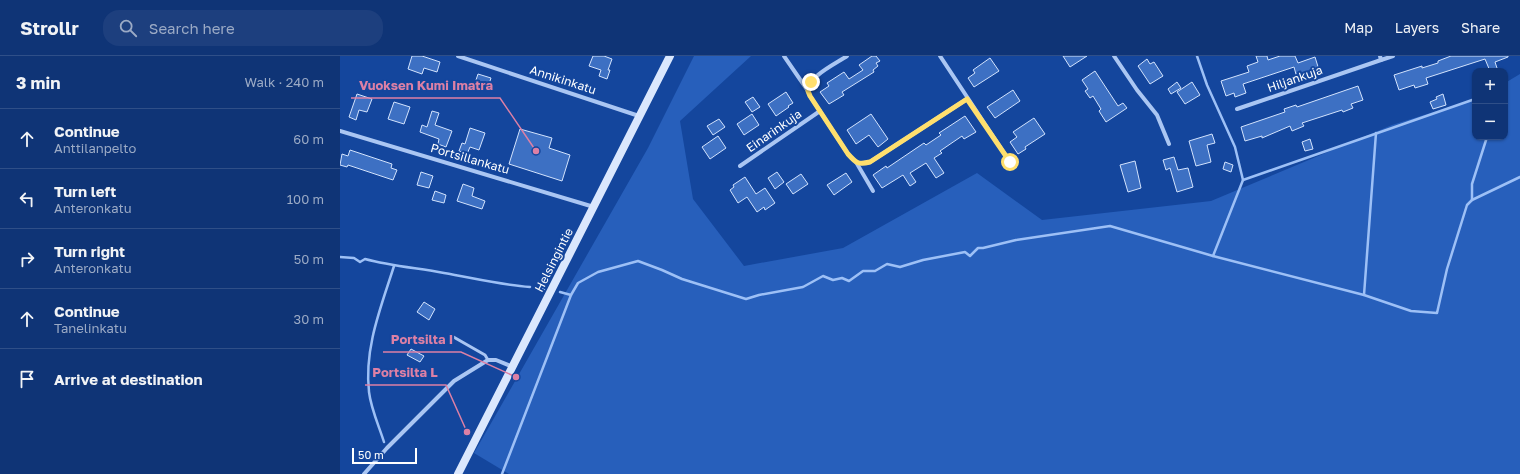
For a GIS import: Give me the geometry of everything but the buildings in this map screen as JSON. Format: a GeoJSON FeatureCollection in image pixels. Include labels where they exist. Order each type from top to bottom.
{"type":"FeatureCollection","features":[{"type":"Feature","properties":{"kind":"main road","name":"Helsingintie"},"geometry":{"type":"LineString","coordinates":[[458,474],[670,56]]}},
{"type":"Feature","properties":{"kind":"street","name":"Annikinkatu"},"geometry":{"type":"LineString","coordinates":[[458,56],[640,116]]}},
{"type":"Feature","properties":{"kind":"street"},"geometry":{"type":"LineString","coordinates":[[784,56],[848,154],[856,162],[873,192]]}},
{"type":"Feature","properties":{"kind":"street"},"geometry":{"type":"LineString","coordinates":[[808,91],[811,82],[820,74],[847,56]]}},
{"type":"Feature","properties":{"kind":"street"},"geometry":{"type":"LineString","coordinates":[[940,56],[1010,162]]}},
{"type":"Feature","properties":{"kind":"street"},"geometry":{"type":"LineString","coordinates":[[1114,56],[1137,90],[1157,114],[1170,144]]}},
{"type":"Feature","properties":{"kind":"street","name":"Hiljankuja"},"geometry":{"type":"LineString","coordinates":[[1237,109],[1381,58],[1393,56]]}},
{"type":"Feature","properties":{"kind":"street"},"geometry":{"type":"LineString","coordinates":[[856,162],[870,162],[967,99]]}},
{"type":"Feature","properties":{"kind":"street","name":"Einarinkuja"},"geometry":{"type":"LineString","coordinates":[[740,166],[820,112]]}},
{"type":"Feature","properties":{"kind":"street","name":"Portsillankatu"},"geometry":{"type":"LineString","coordinates":[[340,131],[594,207]]}},
{"type":"Feature","properties":{"kind":"street"},"geometry":{"type":"LineString","coordinates":[[364,474],[387,448],[454,381],[488,360],[496,360],[513,367]]}},
{"type":"Feature","properties":{"kind":"lane"},"geometry":{"type":"LineString","coordinates":[[450,335],[486,355],[488,360]]}},
{"type":"Feature","properties":{"kind":"shaded area"},"geometry":{"type":"Polygon","coordinates":[[[694,56],[751,56],[680,121],[693,199],[744,266],[843,248],[977,173],[1042,220],[1211,201],[1392,125],[1472,100],[1472,140],[1508,140],[1508,81],[1520,74],[1520,474],[509,474],[474,453],[648,148],[694,56]]]}},
{"type":"Feature","properties":{"kind":"waterway"},"geometry":{"type":"LineString","coordinates":[[1197,56],[1207,85],[1235,147],[1243,180],[1213,256]]}},
{"type":"Feature","properties":{"kind":"waterway"},"geometry":{"type":"LineString","coordinates":[[1243,180],[1472,100]]}},
{"type":"Feature","properties":{"kind":"waterway"},"geometry":{"type":"LineString","coordinates":[[1364,295],[1376,133]]}},
{"type":"Feature","properties":{"kind":"waterway"},"geometry":{"type":"LineString","coordinates":[[1472,200],[1472,184],[1486,140]]}},
{"type":"Feature","properties":{"kind":"waterway"},"geometry":{"type":"LineString","coordinates":[[502,474],[571,295],[578,283],[598,272],[638,261],[682,279],[746,299],[759,295],[803,287],[823,276],[833,280],[842,278],[849,281],[863,271],[875,271],[887,264],[900,267],[923,260],[965,252],[970,256],[978,248],[1016,240],[1110,226],[1213,256],[1364,295],[1411,311],[1437,313],[1447,269],[1467,205],[1472,200],[1520,177]]}},
{"type":"Feature","properties":{"kind":"waterway"},"geometry":{"type":"LineString","coordinates":[[340,257],[354,258],[360,262],[365,259],[498,283],[530,287]]}},
{"type":"Feature","properties":{"kind":"waterway"},"geometry":{"type":"LineString","coordinates":[[384,442],[373,411],[369,392],[368,376],[371,344],[379,312],[394,266]]}},
{"type":"Feature","properties":{"kind":"waterway"},"geometry":{"type":"LineString","coordinates":[[539,287],[544,289]]}},
{"type":"Feature","properties":{"kind":"waterway"},"geometry":{"type":"LineString","coordinates":[[560,292],[571,295]]}},
{"type":"Feature","properties":{"kind":"place","name":"Vuoksen Kumi Imatra"},"geometry":{"type":"Point","coordinates":[536,151]}},
{"type":"Feature","properties":{"kind":"place","name":"Portsilta I"},"geometry":{"type":"Point","coordinates":[516,377]}},
{"type":"Feature","properties":{"kind":"place","name":"Portsilta L"},"geometry":{"type":"Point","coordinates":[467,432]}},
{"type":"Feature","properties":{"kind":"route"},"geometry":{"type":"LineString","coordinates":[[811,82],[808,91],[810,96],[848,154],[856,162],[870,162],[967,99],[1010,162]]}}]}
